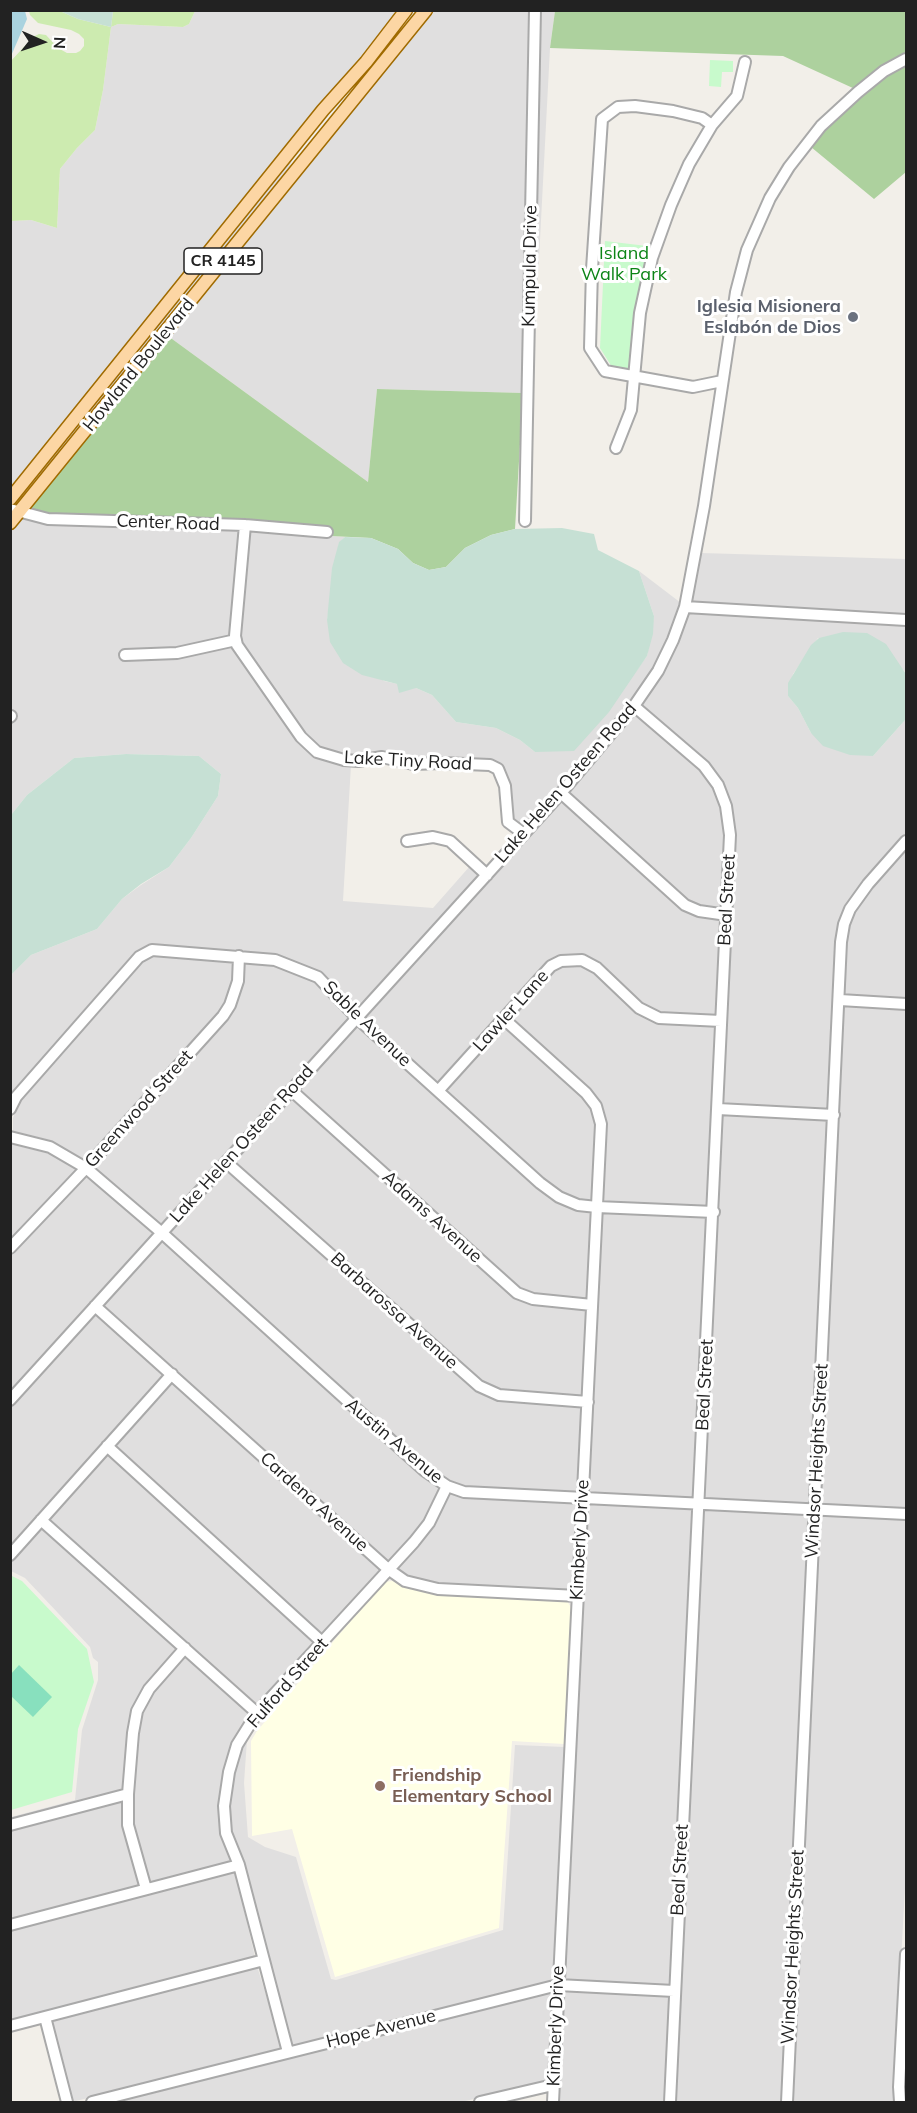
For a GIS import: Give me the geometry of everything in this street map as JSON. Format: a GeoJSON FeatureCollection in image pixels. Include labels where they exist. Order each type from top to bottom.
{"type":"FeatureCollection","features":[{"type":"Feature","properties":{"kind":"main road","name":"Howland Boulevard"},"geometry":{"type":"LineString","coordinates":[[10,499],[406,10]]}},
{"type":"Feature","properties":{"kind":"main road","name":"Howland Boulevard"},"geometry":{"type":"LineString","coordinates":[[10,524],[15,510],[426,10]]}},
{"type":"Feature","properties":{"kind":"main road"},"geometry":{"type":"LineString","coordinates":[[344,112],[348,92],[376,56],[380,44]]}},
{"type":"Feature","properties":{"kind":"main road"},"geometry":{"type":"LineString","coordinates":[[290,178],[297,158],[322,124],[323,110]]}},
{"type":"Feature","properties":{"kind":"street","name":"Kumpula Drive"},"geometry":{"type":"LineString","coordinates":[[525,521],[535,10]]}},
{"type":"Feature","properties":{"kind":"street","name":"Lake Helen Osteen Road"},"geometry":{"type":"LineString","coordinates":[[10,1400],[561,793],[634,706],[658,671],[685,607],[702,517],[736,292],[747,250],[770,198],[789,167],[821,126],[884,71],[906,59]]}},
{"type":"Feature","properties":{"kind":"street"},"geometry":{"type":"LineString","coordinates":[[616,448],[631,410],[640,313],[652,258],[689,164],[712,125],[737,96],[745,62]]}},
{"type":"Feature","properties":{"kind":"street"},"geometry":{"type":"LineString","coordinates":[[712,125],[702,118],[635,106],[618,107],[602,119],[598,152],[590,348],[605,371],[693,387],[722,381]]}},
{"type":"Feature","properties":{"kind":"street","name":"Center Road"},"geometry":{"type":"LineString","coordinates":[[15,510],[48,519],[245,525],[327,532]]}},
{"type":"Feature","properties":{"kind":"street"},"geometry":{"type":"LineString","coordinates":[[125,655],[177,653],[236,640],[245,525]]}},
{"type":"Feature","properties":{"kind":"street"},"geometry":{"type":"LineString","coordinates":[[685,607],[906,620]]}},
{"type":"Feature","properties":{"kind":"street","name":"Lake Tiny Road"},"geometry":{"type":"LineString","coordinates":[[236,640],[278,705],[301,736],[317,752],[351,761],[382,757],[413,764],[490,765],[498,769],[506,786],[508,822],[524,834]]}},
{"type":"Feature","properties":{"kind":"street","name":"Beal Street"},"geometry":{"type":"LineString","coordinates":[[634,706],[704,766],[718,785],[726,806],[730,835],[714,1212],[670,2103]]}},
{"type":"Feature","properties":{"kind":"street"},"geometry":{"type":"LineString","coordinates":[[561,793],[685,905],[699,911],[727,915]]}},
{"type":"Feature","properties":{"kind":"street"},"geometry":{"type":"LineString","coordinates":[[407,841],[433,837],[450,841],[487,875]]}},
{"type":"Feature","properties":{"kind":"street","name":"Windsor Heights Street"},"geometry":{"type":"LineString","coordinates":[[787,2103],[841,942],[844,924],[850,909],[867,884],[906,842]]}},
{"type":"Feature","properties":{"kind":"street","name":"Sable Avenue"},"geometry":{"type":"LineString","coordinates":[[10,1109],[16,1097],[139,957],[152,951],[275,960],[318,977],[357,1018],[540,1183],[559,1197],[578,1205],[597,1207],[714,1212]]}},
{"type":"Feature","properties":{"kind":"street","name":"Greenwood Street"},"geometry":{"type":"LineString","coordinates":[[10,1248],[86,1168],[223,1016],[230,1005],[238,981],[239,956]]}},
{"type":"Feature","properties":{"kind":"street","name":"Lawler Lane"},"geometry":{"type":"LineString","coordinates":[[438,1091],[551,966],[561,961],[582,960],[597,969],[639,1008],[659,1018],[721,1021]]}},
{"type":"Feature","properties":{"kind":"street"},"geometry":{"type":"LineString","coordinates":[[840,1000],[906,1004]]}},
{"type":"Feature","properties":{"kind":"street","name":"Kimberly Drive"},"geometry":{"type":"LineString","coordinates":[[504,1018],[586,1093],[596,1106],[601,1125],[553,2103]]}},
{"type":"Feature","properties":{"kind":"street","name":"Adams Avenue"},"geometry":{"type":"LineString","coordinates":[[291,1090],[517,1293],[533,1299],[592,1305]]}},
{"type":"Feature","properties":{"kind":"street"},"geometry":{"type":"LineString","coordinates":[[718,1109],[834,1115]]}},
{"type":"Feature","properties":{"kind":"street","name":"Austin Avenue"},"geometry":{"type":"LineString","coordinates":[[10,1137],[50,1147],[86,1168],[162,1233],[425,1471],[447,1486],[464,1492],[906,1514]]}},
{"type":"Feature","properties":{"kind":"street","name":"Barbarossa Avenue"},"geometry":{"type":"LineString","coordinates":[[225,1162],[479,1386],[499,1395],[588,1402]]}},
{"type":"Feature","properties":{"kind":"street","name":"Cardena Avenue"},"geometry":{"type":"LineString","coordinates":[[95,1306],[388,1569],[405,1581],[438,1589],[578,1596]]}},
{"type":"Feature","properties":{"kind":"street"},"geometry":{"type":"LineString","coordinates":[[10,1555],[172,1374]]}},
{"type":"Feature","properties":{"kind":"street"},"geometry":{"type":"LineString","coordinates":[[107,1446],[323,1643]]}},
{"type":"Feature","properties":{"kind":"street","name":"Fulford Street"},"geometry":{"type":"LineString","coordinates":[[288,2052],[239,1865],[226,1833],[224,1806],[229,1772],[237,1745],[257,1713],[323,1643],[429,1523],[447,1486]]}},
{"type":"Feature","properties":{"kind":"street"},"geometry":{"type":"LineString","coordinates":[[41,1520],[257,1713]]}},
{"type":"Feature","properties":{"kind":"street"},"geometry":{"type":"LineString","coordinates":[[146,1889],[128,1825],[133,1733],[137,1711],[149,1689],[185,1648]]}},
{"type":"Feature","properties":{"kind":"street"},"geometry":{"type":"LineString","coordinates":[[10,1825],[128,1794]]}},
{"type":"Feature","properties":{"kind":"street"},"geometry":{"type":"LineString","coordinates":[[10,1925],[239,1865]]}},
{"type":"Feature","properties":{"kind":"street"},"geometry":{"type":"LineString","coordinates":[[900,2103],[906,1954]]}},
{"type":"Feature","properties":{"kind":"street"},"geometry":{"type":"LineString","coordinates":[[10,2026],[264,1960]]}},
{"type":"Feature","properties":{"kind":"street","name":"Hope Avenue"},"geometry":{"type":"LineString","coordinates":[[92,2103],[558,1985],[674,1991]]}},
{"type":"Feature","properties":{"kind":"street"},"geometry":{"type":"LineString","coordinates":[[45,2017],[67,2103]]}},
{"type":"Feature","properties":{"kind":"street"},"geometry":{"type":"LineString","coordinates":[[480,2103],[554,2085]]}},
{"type":"Feature","properties":{"kind":"shaded area"},"geometry":{"type":"Polygon","coordinates":[[[60,11],[113,11],[111,27],[78,19],[60,11]]]}},
{"type":"Feature","properties":{"kind":"shaded area"},"geometry":{"type":"Polygon","coordinates":[[[195,11],[400,11],[321,106],[318,106],[11,492],[11,221],[31,220],[57,228],[60,169],[95,130],[111,27],[118,24],[183,27],[189,24],[195,11]]]}},
{"type":"Feature","properties":{"kind":"shaded area"},"geometry":{"type":"Polygon","coordinates":[[[432,11],[531,11],[523,393],[377,389],[368,482],[168,336],[432,11]]]}},
{"type":"Feature","properties":{"kind":"shaded area"},"geometry":{"type":"Polygon","coordinates":[[[540,11],[555,11],[550,48],[532,393],[540,11]]]}},
{"type":"Feature","properties":{"kind":"shaded area"},"geometry":{"type":"Polygon","coordinates":[[[294,155],[286,176],[18,507],[12,505],[294,155]]]}},
{"type":"Feature","properties":{"kind":"shaded area"},"geometry":{"type":"Polygon","coordinates":[[[22,517],[240,529],[231,637],[177,649],[120,651],[121,659],[178,658],[232,646],[298,739],[351,765],[343,901],[433,908],[470,866],[480,875],[357,1012],[322,974],[277,956],[153,946],[11,1098],[11,975],[31,955],[97,929],[122,899],[169,867],[218,796],[221,774],[199,756],[126,754],[74,758],[27,795],[11,815],[11,722],[18,718],[13,711],[10,712],[11,531],[22,517]]]}},
{"type":"Feature","properties":{"kind":"shaded area"},"geometry":{"type":"Polygon","coordinates":[[[562,528],[594,534],[598,550],[639,571],[654,616],[653,634],[647,656],[609,712],[574,751],[535,752],[520,740],[496,728],[456,722],[432,695],[416,688],[399,693],[397,684],[362,675],[343,663],[330,642],[327,620],[332,568],[339,542],[345,537],[371,538],[398,549],[413,563],[429,570],[446,567],[465,548],[491,535],[515,529],[562,528]]]}},
{"type":"Feature","properties":{"kind":"shaded area"},"geometry":{"type":"Polygon","coordinates":[[[249,530],[345,537],[339,543],[327,620],[384,681],[416,688],[432,695],[456,722],[496,728],[520,740],[535,752],[636,671],[647,656],[654,616],[639,571],[681,603],[669,638],[653,669],[630,703],[600,741],[523,828],[513,820],[502,768],[345,756],[320,748],[305,734],[242,643],[240,636],[249,530]]]}},
{"type":"Feature","properties":{"kind":"shaded area"},"geometry":{"type":"Polygon","coordinates":[[[701,553],[906,559],[906,615],[691,603],[701,553]]]}},
{"type":"Feature","properties":{"kind":"shaded area"},"geometry":{"type":"Polygon","coordinates":[[[689,611],[906,624],[906,674],[904,670],[818,638],[793,674],[788,696],[798,708],[811,733],[873,756],[906,719],[906,835],[864,882],[846,907],[830,1110],[723,1105],[735,835],[723,784],[640,705],[689,611]]]}},
{"type":"Feature","properties":{"kind":"shaded area"},"geometry":{"type":"Polygon","coordinates":[[[843,632],[867,633],[886,644],[906,674],[906,719],[873,756],[850,755],[823,746],[811,733],[798,708],[788,696],[788,683],[811,645],[819,638],[843,632]]]}},
{"type":"Feature","properties":{"kind":"shaded area"},"geometry":{"type":"Polygon","coordinates":[[[635,712],[700,768],[714,787],[721,807],[726,835],[722,910],[701,907],[688,902],[567,793],[635,712]]]}},
{"type":"Feature","properties":{"kind":"shaded area"},"geometry":{"type":"Polygon","coordinates":[[[126,754],[199,756],[221,774],[218,796],[169,867],[122,899],[97,929],[31,955],[11,975],[11,815],[27,795],[74,758],[126,754]]]}},
{"type":"Feature","properties":{"kind":"shaded area"},"geometry":{"type":"Polygon","coordinates":[[[561,799],[682,908],[722,919],[717,1016],[660,1013],[642,1005],[599,965],[561,957],[438,1085],[363,1018],[561,799]]]}},
{"type":"Feature","properties":{"kind":"shaded area"},"geometry":{"type":"Polygon","coordinates":[[[906,848],[906,1000],[845,996],[846,942],[849,925],[855,911],[871,887],[906,848]]]}},
{"type":"Feature","properties":{"kind":"shaded area"},"geometry":{"type":"Polygon","coordinates":[[[153,955],[234,960],[233,981],[226,1003],[219,1014],[85,1163],[52,1144],[13,1133],[13,1118],[20,1099],[142,960],[153,955]]]}},
{"type":"Feature","properties":{"kind":"shaded area"},"geometry":{"type":"Polygon","coordinates":[[[244,961],[274,964],[315,980],[351,1018],[161,1227],[92,1168],[227,1018],[244,961]]]}},
{"type":"Feature","properties":{"kind":"shaded area"},"geometry":{"type":"Polygon","coordinates":[[[563,965],[581,965],[594,972],[635,1011],[716,1025],[709,1208],[602,1203],[601,1105],[510,1018],[554,969],[563,965]]]}},
{"type":"Feature","properties":{"kind":"shaded area"},"geometry":{"type":"Polygon","coordinates":[[[844,1005],[906,1008],[906,1510],[819,1506],[844,1005]]]}},
{"type":"Feature","properties":{"kind":"shaded area"},"geometry":{"type":"Polygon","coordinates":[[[357,1025],[537,1186],[592,1211],[587,1300],[534,1295],[520,1290],[297,1089],[357,1025]]]}},
{"type":"Feature","properties":{"kind":"shaded area"},"geometry":{"type":"Polygon","coordinates":[[[504,1025],[582,1095],[592,1108],[596,1125],[592,1202],[579,1201],[543,1180],[444,1091],[504,1025]]]}},
{"type":"Feature","properties":{"kind":"shaded area"},"geometry":{"type":"Polygon","coordinates":[[[291,1096],[513,1296],[587,1308],[584,1398],[500,1391],[481,1382],[232,1162],[291,1096]]]}},
{"type":"Feature","properties":{"kind":"shaded area"},"geometry":{"type":"Polygon","coordinates":[[[723,1113],[830,1119],[810,1506],[704,1499],[723,1113]]]}},
{"type":"Feature","properties":{"kind":"shaded area"},"geometry":{"type":"Polygon","coordinates":[[[11,1141],[48,1151],[79,1169],[11,1242],[11,1141]]]}},
{"type":"Feature","properties":{"kind":"shaded area"},"geometry":{"type":"Polygon","coordinates":[[[226,1168],[475,1389],[583,1406],[578,1493],[465,1488],[450,1482],[428,1468],[168,1233],[226,1168]]]}},
{"type":"Feature","properties":{"kind":"shaded area"},"geometry":{"type":"Polygon","coordinates":[[[86,1174],[156,1234],[11,1394],[11,1255],[86,1174]]]}},
{"type":"Feature","properties":{"kind":"shaded area"},"geometry":{"type":"Polygon","coordinates":[[[601,1212],[709,1216],[695,1498],[587,1494],[601,1212]]]}},
{"type":"Feature","properties":{"kind":"shaded area"},"geometry":{"type":"Polygon","coordinates":[[[162,1240],[441,1487],[425,1521],[388,1563],[102,1306],[162,1240]]]}},
{"type":"Feature","properties":{"kind":"shaded area"},"geometry":{"type":"Polygon","coordinates":[[[96,1312],[166,1375],[100,1445],[11,1548],[11,1407],[96,1312]]]}},
{"type":"Feature","properties":{"kind":"shaded area"},"geometry":{"type":"Polygon","coordinates":[[[172,1381],[382,1569],[322,1636],[113,1445],[172,1381]]]}},
{"type":"Feature","properties":{"kind":"shaded area"},"geometry":{"type":"Polygon","coordinates":[[[107,1452],[316,1643],[257,1706],[47,1520],[107,1452]]]}},
{"type":"Feature","properties":{"kind":"shaded area"},"geometry":{"type":"Polygon","coordinates":[[[450,1491],[577,1502],[573,1591],[439,1585],[407,1577],[395,1568],[433,1526],[450,1491]]]}},
{"type":"Feature","properties":{"kind":"shaded area"},"geometry":{"type":"Polygon","coordinates":[[[587,1502],[694,1507],[670,1987],[562,1981],[587,1502]]]}},
{"type":"Feature","properties":{"kind":"shaded area"},"geometry":{"type":"Polygon","coordinates":[[[704,1507],[809,1514],[783,2102],[675,2102],[704,1507]]]}},
{"type":"Feature","properties":{"kind":"shaded area"},"geometry":{"type":"Polygon","coordinates":[[[819,1515],[906,1519],[906,1870],[895,2102],[792,2102],[819,1515]]]}},
{"type":"Feature","properties":{"kind":"shaded area"},"geometry":{"type":"Polygon","coordinates":[[[41,1526],[178,1648],[145,1686],[124,1791],[11,1821],[11,1817],[75,1800],[82,1730],[98,1680],[98,1662],[93,1658],[90,1647],[25,1578],[11,1571],[11,1562],[41,1526]]]}},
{"type":"Feature","properties":{"kind":"shaded area","name":"Friendship Elementary School"},"geometry":{"type":"Polygon","coordinates":[[[392,1581],[412,1589],[567,1601],[572,1609],[572,1625],[564,1744],[512,1741],[499,1928],[335,1977],[292,1829],[252,1836],[251,1741],[257,1731],[384,1582],[392,1581]]]}},
{"type":"Feature","properties":{"kind":"shaded area"},"geometry":{"type":"Polygon","coordinates":[[[185,1654],[252,1713],[224,1771],[233,1863],[149,1884],[133,1824],[137,1734],[141,1712],[153,1691],[185,1654]]]}},
{"type":"Feature","properties":{"kind":"shaded area"},"geometry":{"type":"Polygon","coordinates":[[[308,1665],[247,1740],[244,1783],[248,1837],[265,1847],[296,1857],[331,1979],[336,1980],[503,1930],[515,1745],[565,1747],[553,1982],[292,2047],[231,1832],[229,1806],[233,1773],[242,1747],[261,1715],[308,1665]]]}},
{"type":"Feature","properties":{"kind":"shaded area"},"geometry":{"type":"Polygon","coordinates":[[[123,1800],[123,1825],[140,1886],[11,1921],[11,1829],[123,1800]]]}},
{"type":"Feature","properties":{"kind":"shaded area"},"geometry":{"type":"Polygon","coordinates":[[[235,1871],[255,1957],[11,2021],[11,1930],[235,1871]]]}},
{"type":"Feature","properties":{"kind":"shaded area"},"geometry":{"type":"Polygon","coordinates":[[[257,1966],[283,2049],[72,2102],[50,2019],[257,1966]]]}},
{"type":"Feature","properties":{"kind":"shaded area"},"geometry":{"type":"Polygon","coordinates":[[[562,1990],[669,1995],[665,2102],[558,2102],[562,1990]]]}},
{"type":"Feature","properties":{"kind":"shaded area"},"geometry":{"type":"Polygon","coordinates":[[[552,1991],[549,2082],[461,2102],[109,2102],[552,1991]]]}},
{"type":"Feature","properties":{"kind":"green space"},"geometry":{"type":"Polygon","coordinates":[[[29,11],[60,11],[78,19],[111,27],[95,130],[60,169],[57,228],[31,220],[11,221],[10,62],[33,37],[39,34],[46,35],[58,48],[67,53],[80,51],[84,46],[84,39],[71,30],[38,23],[29,11]]]}},
{"type":"Feature","properties":{"kind":"green space"},"geometry":{"type":"Polygon","coordinates":[[[113,11],[195,11],[189,24],[183,27],[118,24],[111,27],[113,11]]]}},
{"type":"Feature","properties":{"kind":"green space"},"geometry":{"type":"Polygon","coordinates":[[[555,11],[906,11],[906,54],[855,89],[783,56],[550,48],[555,11]]]}},
{"type":"Feature","properties":{"kind":"green space"},"geometry":{"type":"Polygon","coordinates":[[[710,60],[733,61],[733,72],[722,72],[721,87],[709,86],[710,60]]]}},
{"type":"Feature","properties":{"kind":"green space"},"geometry":{"type":"Polygon","coordinates":[[[906,64],[906,172],[874,199],[811,147],[825,129],[861,95],[906,64]]]}},
{"type":"Feature","properties":{"kind":"green space","name":"Island Walk Park"},"geometry":{"type":"Polygon","coordinates":[[[605,241],[647,246],[633,329],[637,335],[633,365],[627,369],[612,367],[600,348],[605,241]]]}},
{"type":"Feature","properties":{"kind":"green space"},"geometry":{"type":"Polygon","coordinates":[[[168,336],[368,482],[377,389],[523,393],[515,529],[491,535],[465,548],[446,567],[429,570],[413,563],[398,549],[371,538],[331,536],[332,528],[240,521],[49,514],[28,509],[168,336]]]}},
{"type":"Feature","properties":{"kind":"green space"},"geometry":{"type":"Polygon","coordinates":[[[10,1575],[22,1581],[87,1649],[94,1682],[78,1729],[72,1792],[11,1810],[10,1575]]]}},
{"type":"Feature","properties":{"kind":"green space"},"geometry":{"type":"Polygon","coordinates":[[[19,1665],[52,1697],[33,1717],[11,1696],[11,1674],[19,1665]]]}},
{"type":"Feature","properties":{"kind":"water"},"geometry":{"type":"Polygon","coordinates":[[[11,10],[25,11],[27,19],[11,56],[11,10]]]}},
{"type":"Feature","properties":{"kind":"place","name":"Iglesia Misionera Eslabón de Dios"},"geometry":{"type":"Point","coordinates":[853,317]}},
{"type":"Feature","properties":{"kind":"place","name":"Friendship Elementary School"},"geometry":{"type":"Point","coordinates":[380,1786]}}]}
